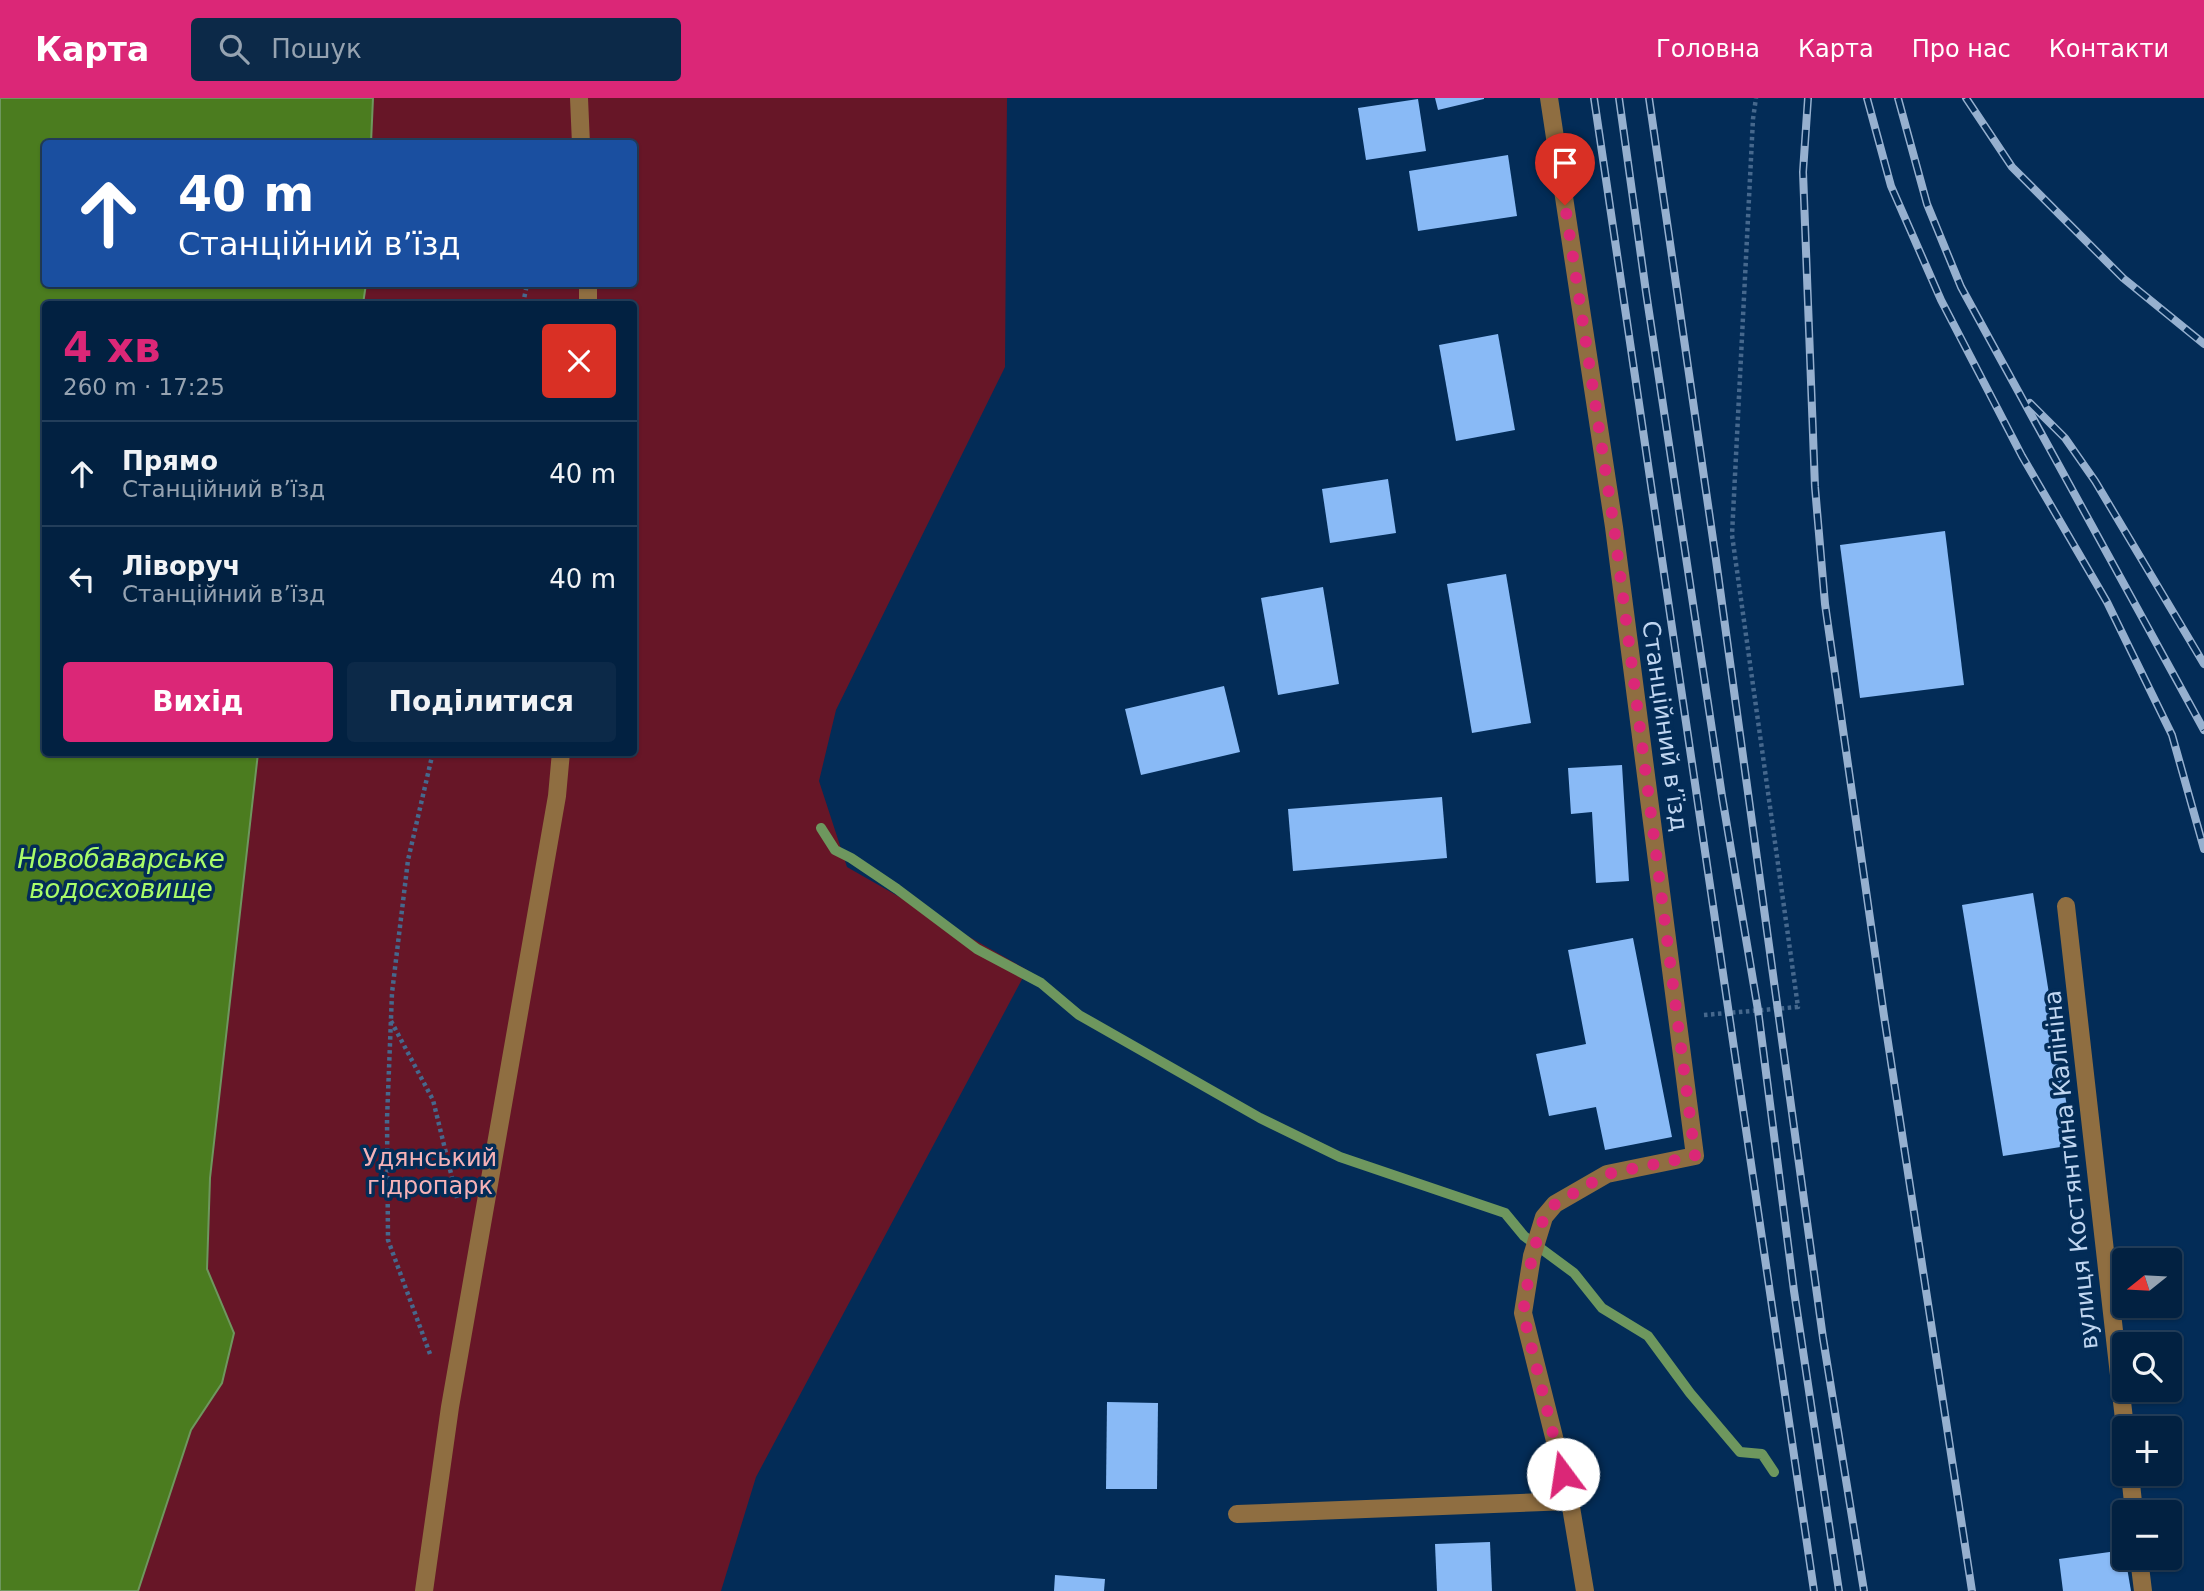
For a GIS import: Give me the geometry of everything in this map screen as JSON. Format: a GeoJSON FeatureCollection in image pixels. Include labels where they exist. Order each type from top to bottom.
{"type":"FeatureCollection","features":[{"type":"Feature","properties":{"kind":"street"},"geometry":{"type":"LineString","coordinates":[[579,98],[581,140]]}},
{"type":"Feature","properties":{"kind":"street","name":"Станційний в’їзд"},"geometry":{"type":"LineString","coordinates":[[1549,98],[1614,527],[1695,1156],[1607,1174],[1555,1204],[1544,1217],[1532,1256],[1523,1313],[1570,1501],[1585,1591]]}},
{"type":"Feature","properties":{"kind":"street"},"geometry":{"type":"LineString","coordinates":[[424,1591],[450,1407],[557,796],[561,756]]}},
{"type":"Feature","properties":{"kind":"street","name":"вулиця Костянтина Калініна"},"geometry":{"type":"LineString","coordinates":[[2066,906],[2124,1416]]}},
{"type":"Feature","properties":{"kind":"street"},"geometry":{"type":"LineString","coordinates":[[1237,1514],[1570,1501]]}},
{"type":"Feature","properties":{"kind":"street"},"geometry":{"type":"LineString","coordinates":[[2141,1570],[2143,1591]]}},
{"type":"Feature","properties":{"kind":"path"},"geometry":{"type":"LineString","coordinates":[[1679,1017],[1798,1007],[1732,535],[1756,98]]}},
{"type":"Feature","properties":{"kind":"path"},"geometry":{"type":"LineString","coordinates":[[432,756],[408,860],[390,1020],[387,1119],[388,1240],[432,1358]]}},
{"type":"Feature","properties":{"kind":"path"},"geometry":{"type":"LineString","coordinates":[[390,1020],[433,1100],[458,1205]]}},
{"type":"Feature","properties":{"kind":"green space","name":"Удянський гідропарк"},"geometry":{"type":"Polygon","coordinates":[[[0,98],[1007,98],[1005,367],[836,710],[819,781],[847,867],[1027,970],[756,1477],[721,1591],[0,1591],[0,98]]]}},
{"type":"Feature","properties":{"kind":"water","name":"Новобаварське водосховище"},"geometry":{"type":"Polygon","coordinates":[[[0,98],[373,98],[371,140],[42,140],[42,287],[366,287],[363,301],[42,301],[42,756],[258,756],[210,1178],[207,1269],[234,1333],[222,1383],[191,1430],[138,1591],[0,1591],[0,98]]]}},
{"type":"Feature","properties":{"kind":"building"},"geometry":{"type":"Polygon","coordinates":[[[1435,98],[1484,98],[1484,99],[1438,110],[1435,98]]]}},
{"type":"Feature","properties":{"kind":"building"},"geometry":{"type":"Polygon","coordinates":[[[1418,99],[1426,151],[1366,160],[1358,108],[1418,99]]]}},
{"type":"Feature","properties":{"kind":"building"},"geometry":{"type":"Polygon","coordinates":[[[1508,155],[1517,216],[1418,231],[1409,171],[1508,155]]]}},
{"type":"Feature","properties":{"kind":"building"},"geometry":{"type":"Polygon","coordinates":[[[1498,334],[1515,430],[1456,441],[1439,345],[1498,334]]]}},
{"type":"Feature","properties":{"kind":"building"},"geometry":{"type":"Polygon","coordinates":[[[1388,479],[1396,533],[1330,543],[1322,489],[1388,479]]]}},
{"type":"Feature","properties":{"kind":"building"},"geometry":{"type":"Polygon","coordinates":[[[1945,531],[1964,685],[1860,698],[1840,545],[1945,531]]]}},
{"type":"Feature","properties":{"kind":"building"},"geometry":{"type":"Polygon","coordinates":[[[1506,574],[1531,723],[1472,733],[1447,584],[1506,574]]]}},
{"type":"Feature","properties":{"kind":"building"},"geometry":{"type":"Polygon","coordinates":[[[1323,587],[1339,684],[1278,695],[1261,598],[1323,587]]]}},
{"type":"Feature","properties":{"kind":"building"},"geometry":{"type":"Polygon","coordinates":[[[1224,686],[1240,752],[1141,775],[1125,709],[1224,686]]]}},
{"type":"Feature","properties":{"kind":"building"},"geometry":{"type":"Polygon","coordinates":[[[1622,765],[1629,881],[1596,883],[1592,812],[1571,814],[1568,768],[1622,765]]]}},
{"type":"Feature","properties":{"kind":"building"},"geometry":{"type":"Polygon","coordinates":[[[1442,797],[1447,858],[1293,871],[1288,809],[1442,797]]]}},
{"type":"Feature","properties":{"kind":"building"},"geometry":{"type":"Polygon","coordinates":[[[2033,893],[2073,1145],[2003,1156],[1962,905],[2033,893]]]}},
{"type":"Feature","properties":{"kind":"building"},"geometry":{"type":"Polygon","coordinates":[[[1633,938],[1672,1137],[1605,1150],[1596,1107],[1549,1116],[1536,1054],[1586,1044],[1568,950],[1633,938]]]}},
{"type":"Feature","properties":{"kind":"building"},"geometry":{"type":"Polygon","coordinates":[[[1107,1402],[1158,1403],[1157,1489],[1106,1489],[1107,1402]]]}},
{"type":"Feature","properties":{"kind":"building"},"geometry":{"type":"Polygon","coordinates":[[[1490,1542],[1492,1591],[1437,1591],[1435,1544],[1490,1542]]]}},
{"type":"Feature","properties":{"kind":"building"},"geometry":{"type":"Polygon","coordinates":[[[2112,1552],[2112,1570],[2127,1570],[2131,1591],[2063,1591],[2059,1559],[2112,1552]]]}},
{"type":"Feature","properties":{"kind":"building"},"geometry":{"type":"Polygon","coordinates":[[[1055,1575],[1105,1579],[1104,1591],[1054,1591],[1055,1575]]]}},
{"type":"Feature","properties":{"kind":"waterway"},"geometry":{"type":"LineString","coordinates":[[821,828],[835,850],[897,889],[977,949],[1041,983],[1079,1015],[1260,1118],[1340,1157],[1505,1213],[1524,1236],[1574,1273],[1602,1308],[1648,1336],[1690,1393],[1740,1452],[1762,1454],[1774,1472]]}},
{"type":"Feature","properties":{"kind":"railway"},"geometry":{"type":"LineString","coordinates":[[1594,98],[1814,1591]]}},
{"type":"Feature","properties":{"kind":"railway"},"geometry":{"type":"LineString","coordinates":[[1619,98],[1722,796],[1758,1010],[1794,1291],[1839,1591]]}},
{"type":"Feature","properties":{"kind":"railway"},"geometry":{"type":"LineString","coordinates":[[1649,98],[1716,560],[1823,1338],[1864,1591]]}},
{"type":"Feature","properties":{"kind":"railway"},"geometry":{"type":"LineString","coordinates":[[1808,98],[1803,172],[1815,487],[1825,604],[1884,1016],[1972,1591]]}},
{"type":"Feature","properties":{"kind":"railway"},"geometry":{"type":"LineString","coordinates":[[1867,98],[1891,186],[1941,300],[2022,456],[2107,602],[2172,735],[2204,849]]}},
{"type":"Feature","properties":{"kind":"railway"},"geometry":{"type":"LineString","coordinates":[[1898,98],[1927,204],[1961,287],[2204,730]]}},
{"type":"Feature","properties":{"kind":"railway"},"geometry":{"type":"LineString","coordinates":[[1966,98],[2012,167],[2123,278],[2204,344]]}},
{"type":"Feature","properties":{"kind":"railway"},"geometry":{"type":"LineString","coordinates":[[2030,403],[2065,438],[2095,481],[2204,664]]}},
{"type":"Feature","properties":{"kind":"route"},"geometry":{"type":"LineString","coordinates":[[1563,1474],[1523,1313],[1532,1256],[1544,1217],[1555,1204],[1607,1174],[1695,1156],[1614,527],[1565,205]]}}]}
